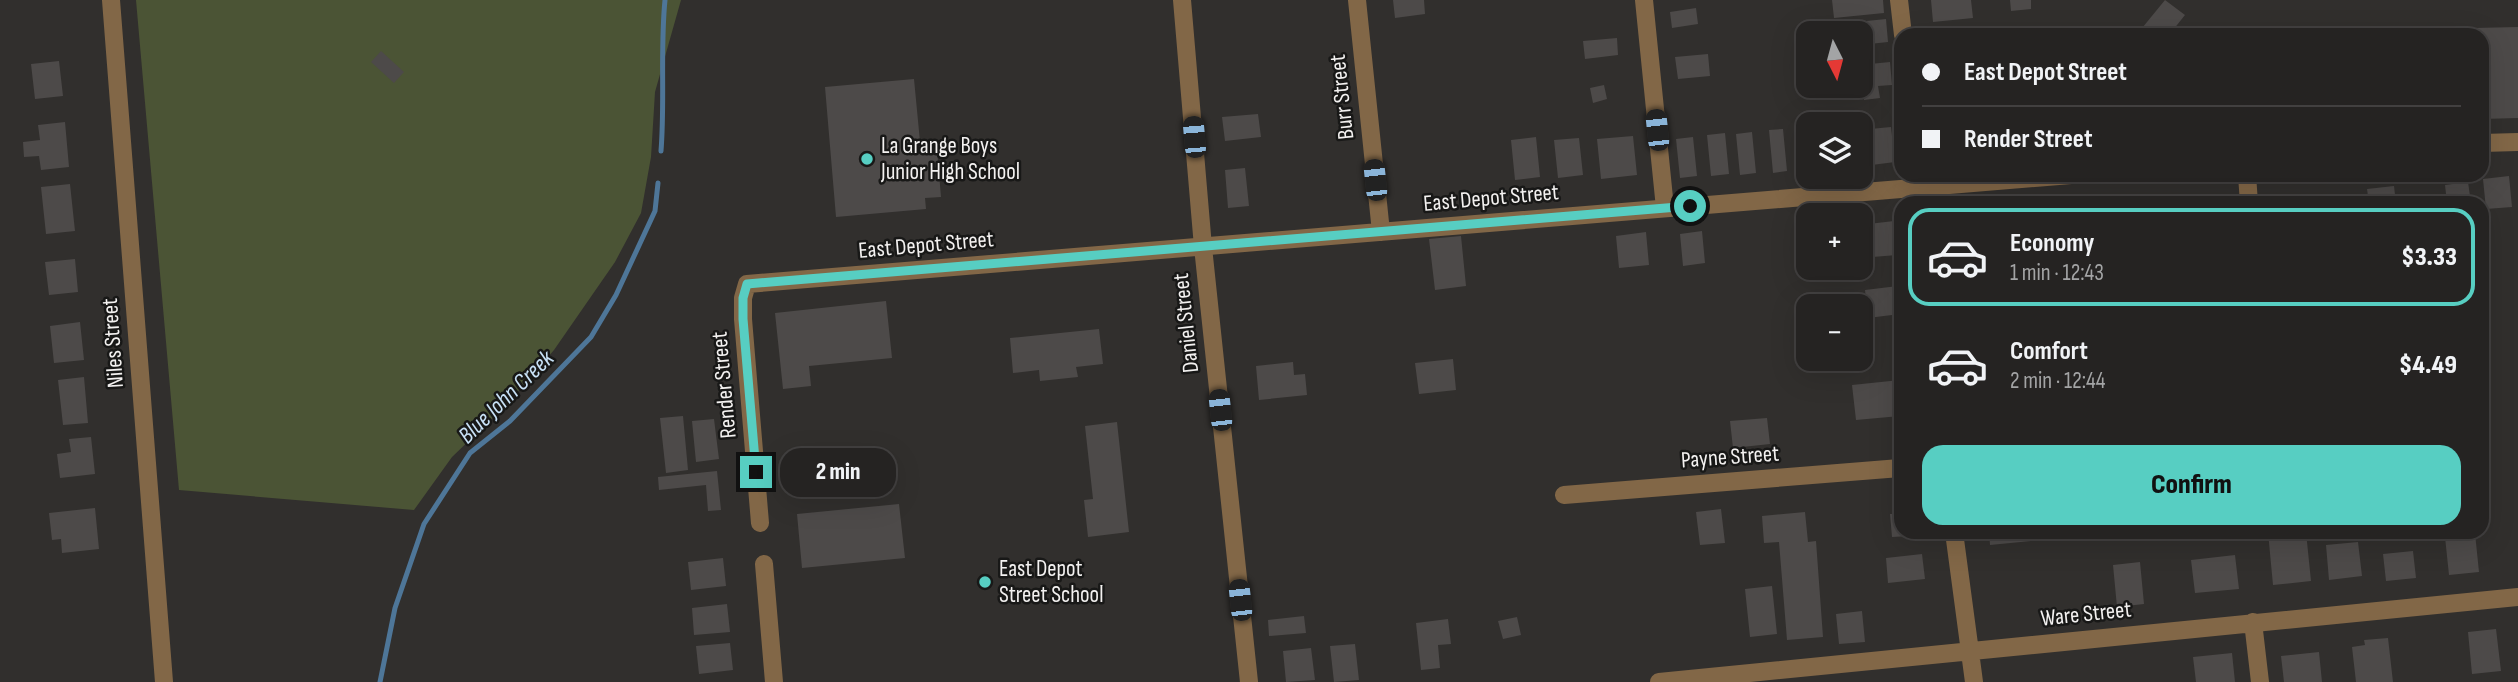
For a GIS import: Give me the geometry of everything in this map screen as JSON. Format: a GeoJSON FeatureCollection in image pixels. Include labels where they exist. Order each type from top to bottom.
{"type":"FeatureCollection","features":[{"type":"Feature","properties":{"kind":"street","name":"Niles Street"},"geometry":{"type":"LineString","coordinates":[[111,0],[164,682]]}},
{"type":"Feature","properties":{"kind":"street","name":"Daniel Street"},"geometry":{"type":"LineString","coordinates":[[1182,0],[1203,247],[1249,682]]}},
{"type":"Feature","properties":{"kind":"street","name":"Burr Street"},"geometry":{"type":"LineString","coordinates":[[1357,0],[1381,232]]}},
{"type":"Feature","properties":{"kind":"street"},"geometry":{"type":"LineString","coordinates":[[1644,0],[1665,208]]}},
{"type":"Feature","properties":{"kind":"street"},"geometry":{"type":"LineString","coordinates":[[1899,0],[1902,28]]}},
{"type":"Feature","properties":{"kind":"street"},"geometry":{"type":"LineString","coordinates":[[2489,143],[2518,142]]}},
{"type":"Feature","properties":{"kind":"street","name":"East Depot Street"},"geometry":{"type":"LineString","coordinates":[[747,284],[1994,182]]}},
{"type":"Feature","properties":{"kind":"street","name":"Render Street"},"geometry":{"type":"LineString","coordinates":[[747,284],[743,298],[743,319],[760,523]]}},
{"type":"Feature","properties":{"kind":"street","name":"Payne Street"},"geometry":{"type":"LineString","coordinates":[[1564,495],[1894,468]]}},
{"type":"Feature","properties":{"kind":"street"},"geometry":{"type":"LineString","coordinates":[[1955,539],[1974,682]]}},
{"type":"Feature","properties":{"kind":"street"},"geometry":{"type":"LineString","coordinates":[[764,564],[774,682]]}},
{"type":"Feature","properties":{"kind":"street","name":"Ware Street"},"geometry":{"type":"LineString","coordinates":[[1658,682],[2518,597]]}},
{"type":"Feature","properties":{"kind":"street"},"geometry":{"type":"LineString","coordinates":[[2253,622],[2260,682]]}},
{"type":"Feature","properties":{"kind":"green space"},"geometry":{"type":"Polygon","coordinates":[[[136,0],[681,0],[655,92],[651,157],[641,213],[615,262],[554,350],[508,403],[452,457],[414,510],[179,490],[136,0]]]}},
{"type":"Feature","properties":{"kind":"building"},"geometry":{"type":"Polygon","coordinates":[[[1393,0],[1424,0],[1425,14],[1395,18],[1393,0]]]}},
{"type":"Feature","properties":{"kind":"building"},"geometry":{"type":"Polygon","coordinates":[[[1832,0],[1883,0],[1884,13],[1834,18],[1832,0]]]}},
{"type":"Feature","properties":{"kind":"building"},"geometry":{"type":"Polygon","coordinates":[[[1931,0],[1971,0],[1973,18],[1933,22],[1931,0]]]}},
{"type":"Feature","properties":{"kind":"building"},"geometry":{"type":"Polygon","coordinates":[[[2010,0],[2031,0],[2031,9],[2011,11],[2010,0]]]}},
{"type":"Feature","properties":{"kind":"building"},"geometry":{"type":"Polygon","coordinates":[[[2165,0],[2185,15],[2175,28],[2142,28],[2165,0]]]}},
{"type":"Feature","properties":{"kind":"building"},"geometry":{"type":"Polygon","coordinates":[[[1696,8],[1698,24],[1672,28],[1670,12],[1696,8]]]}},
{"type":"Feature","properties":{"kind":"building"},"geometry":{"type":"Polygon","coordinates":[[[1886,19],[1888,42],[1873,44],[1873,21],[1866,21],[1886,19]]]}},
{"type":"Feature","properties":{"kind":"building"},"geometry":{"type":"Polygon","coordinates":[[[2518,27],[2518,118],[2489,119],[2489,28],[2474,28],[2518,27]]]}},
{"type":"Feature","properties":{"kind":"building"},"geometry":{"type":"Polygon","coordinates":[[[1617,38],[1618,55],[1585,59],[1583,41],[1617,38]]]}},
{"type":"Feature","properties":{"kind":"building"},"geometry":{"type":"Polygon","coordinates":[[[381,51],[404,72],[394,83],[371,62],[381,51]]]}},
{"type":"Feature","properties":{"kind":"building"},"geometry":{"type":"Polygon","coordinates":[[[1708,54],[1710,76],[1678,79],[1675,57],[1708,54]]]}},
{"type":"Feature","properties":{"kind":"building"},"geometry":{"type":"Polygon","coordinates":[[[59,61],[63,96],[35,99],[31,64],[59,61]]]}},
{"type":"Feature","properties":{"kind":"building"},"geometry":{"type":"Polygon","coordinates":[[[1890,62],[1892,85],[1878,86],[1880,98],[1864,100],[1873,98],[1873,64],[1890,62]]]}},
{"type":"Feature","properties":{"kind":"building"},"geometry":{"type":"Polygon","coordinates":[[[914,79],[921,152],[937,150],[941,197],[925,198],[926,209],[836,217],[825,87],[914,79]]]}},
{"type":"Feature","properties":{"kind":"building"},"geometry":{"type":"Polygon","coordinates":[[[1604,85],[1607,99],[1593,103],[1590,88],[1604,85]]]}},
{"type":"Feature","properties":{"kind":"building"},"geometry":{"type":"Polygon","coordinates":[[[1258,114],[1261,137],[1225,141],[1222,117],[1258,114]]]}},
{"type":"Feature","properties":{"kind":"building"},"geometry":{"type":"Polygon","coordinates":[[[65,122],[69,167],[41,170],[39,156],[24,157],[23,142],[40,140],[38,125],[65,122]]]}},
{"type":"Feature","properties":{"kind":"building"},"geometry":{"type":"Polygon","coordinates":[[[1891,127],[1894,162],[1873,165],[1873,129],[1891,127]]]}},
{"type":"Feature","properties":{"kind":"building"},"geometry":{"type":"Polygon","coordinates":[[[1783,129],[1787,171],[1773,173],[1769,130],[1783,129]]]}},
{"type":"Feature","properties":{"kind":"building"},"geometry":{"type":"Polygon","coordinates":[[[1752,132],[1756,173],[1740,175],[1736,134],[1752,132]]]}},
{"type":"Feature","properties":{"kind":"building"},"geometry":{"type":"Polygon","coordinates":[[[1725,133],[1729,174],[1711,176],[1707,135],[1725,133]]]}},
{"type":"Feature","properties":{"kind":"building"},"geometry":{"type":"Polygon","coordinates":[[[1633,136],[1637,175],[1601,179],[1597,139],[1633,136]]]}},
{"type":"Feature","properties":{"kind":"building"},"geometry":{"type":"Polygon","coordinates":[[[1536,137],[1540,177],[1515,180],[1511,140],[1536,137]]]}},
{"type":"Feature","properties":{"kind":"building"},"geometry":{"type":"Polygon","coordinates":[[[1693,137],[1697,176],[1680,178],[1676,139],[1693,137]]]}},
{"type":"Feature","properties":{"kind":"building"},"geometry":{"type":"Polygon","coordinates":[[[1579,138],[1583,175],[1558,178],[1554,140],[1579,138]]]}},
{"type":"Feature","properties":{"kind":"building"},"geometry":{"type":"Polygon","coordinates":[[[1245,168],[1249,206],[1228,208],[1225,170],[1245,168]]]}},
{"type":"Feature","properties":{"kind":"building"},"geometry":{"type":"Polygon","coordinates":[[[2509,176],[2512,207],[2489,209],[2489,196],[2485,196],[2483,182],[2489,182],[2489,178],[2509,176]]]}},
{"type":"Feature","properties":{"kind":"building"},"geometry":{"type":"Polygon","coordinates":[[[2468,182],[2470,196],[2446,196],[2445,185],[2468,182]]]}},
{"type":"Feature","properties":{"kind":"building"},"geometry":{"type":"Polygon","coordinates":[[[70,184],[75,231],[46,234],[41,187],[70,184]]]}},
{"type":"Feature","properties":{"kind":"building"},"geometry":{"type":"Polygon","coordinates":[[[2394,186],[2395,196],[2368,196],[2367,189],[2394,186]]]}},
{"type":"Feature","properties":{"kind":"building"},"geometry":{"type":"Polygon","coordinates":[[[1894,221],[1894,255],[1873,257],[1873,223],[1894,221]]]}},
{"type":"Feature","properties":{"kind":"building"},"geometry":{"type":"Polygon","coordinates":[[[1702,231],[1705,263],[1683,266],[1680,234],[1702,231]]]}},
{"type":"Feature","properties":{"kind":"building"},"geometry":{"type":"Polygon","coordinates":[[[1646,232],[1649,265],[1619,268],[1616,236],[1646,232]]]}},
{"type":"Feature","properties":{"kind":"building"},"geometry":{"type":"Polygon","coordinates":[[[1461,236],[1466,286],[1435,290],[1429,239],[1461,236]]]}},
{"type":"Feature","properties":{"kind":"building"},"geometry":{"type":"Polygon","coordinates":[[[75,259],[78,292],[49,295],[45,262],[75,259]]]}},
{"type":"Feature","properties":{"kind":"building"},"geometry":{"type":"Polygon","coordinates":[[[1894,286],[1894,315],[1873,317],[1873,294],[1865,294],[1865,290],[1894,286]]]}},
{"type":"Feature","properties":{"kind":"building"},"geometry":{"type":"Polygon","coordinates":[[[886,301],[892,358],[809,366],[811,386],[783,389],[775,313],[886,301]]]}},
{"type":"Feature","properties":{"kind":"building"},"geometry":{"type":"Polygon","coordinates":[[[80,322],[84,360],[54,363],[50,326],[80,322]]]}},
{"type":"Feature","properties":{"kind":"building"},"geometry":{"type":"Polygon","coordinates":[[[1099,329],[1103,364],[1076,367],[1078,377],[1040,381],[1039,370],[1013,373],[1010,338],[1099,329]]]}},
{"type":"Feature","properties":{"kind":"building"},"geometry":{"type":"Polygon","coordinates":[[[1453,359],[1456,390],[1419,394],[1415,363],[1453,359]]]}},
{"type":"Feature","properties":{"kind":"building"},"geometry":{"type":"Polygon","coordinates":[[[1293,362],[1294,375],[1305,374],[1307,395],[1259,400],[1256,366],[1293,362]]]}},
{"type":"Feature","properties":{"kind":"building"},"geometry":{"type":"Polygon","coordinates":[[[84,377],[88,423],[63,425],[58,380],[84,377]]]}},
{"type":"Feature","properties":{"kind":"building"},"geometry":{"type":"Polygon","coordinates":[[[1894,381],[1894,417],[1856,420],[1852,385],[1894,381]]]}},
{"type":"Feature","properties":{"kind":"building"},"geometry":{"type":"Polygon","coordinates":[[[683,416],[688,470],[666,473],[660,418],[683,416]]]}},
{"type":"Feature","properties":{"kind":"building"},"geometry":{"type":"Polygon","coordinates":[[[1767,418],[1770,444],[1733,448],[1730,421],[1767,418]]]}},
{"type":"Feature","properties":{"kind":"building"},"geometry":{"type":"Polygon","coordinates":[[[714,419],[719,459],[696,462],[692,421],[714,419]]]}},
{"type":"Feature","properties":{"kind":"building"},"geometry":{"type":"Polygon","coordinates":[[[1117,422],[1129,532],[1088,537],[1084,500],[1093,499],[1085,426],[1117,422]]]}},
{"type":"Feature","properties":{"kind":"building"},"geometry":{"type":"Polygon","coordinates":[[[91,437],[95,474],[60,478],[57,454],[71,452],[69,439],[91,437]]]}},
{"type":"Feature","properties":{"kind":"building"},"geometry":{"type":"Polygon","coordinates":[[[717,471],[721,510],[708,511],[706,485],[659,490],[658,477],[717,471]]]}},
{"type":"Feature","properties":{"kind":"building"},"geometry":{"type":"Polygon","coordinates":[[[899,504],[905,558],[802,568],[797,514],[899,504]]]}},
{"type":"Feature","properties":{"kind":"building"},"geometry":{"type":"Polygon","coordinates":[[[95,508],[99,549],[62,553],[61,539],[52,540],[49,513],[95,508]]]}},
{"type":"Feature","properties":{"kind":"building"},"geometry":{"type":"Polygon","coordinates":[[[1721,509],[1725,543],[1700,545],[1696,512],[1721,509]]]}},
{"type":"Feature","properties":{"kind":"building"},"geometry":{"type":"Polygon","coordinates":[[[1805,512],[1808,542],[1816,541],[1823,637],[1787,640],[1779,542],[1764,543],[1762,516],[1805,512]]]}},
{"type":"Feature","properties":{"kind":"building"},"geometry":{"type":"Polygon","coordinates":[[[1890,514],[1894,514],[1894,537],[1890,514]]]}},
{"type":"Feature","properties":{"kind":"building"},"geometry":{"type":"Polygon","coordinates":[[[1990,539],[2031,539],[2031,541],[1990,545],[1990,539]]]}},
{"type":"Feature","properties":{"kind":"building"},"geometry":{"type":"Polygon","coordinates":[[[2269,539],[2307,539],[2311,581],[2273,585],[2269,539]]]}},
{"type":"Feature","properties":{"kind":"building"},"geometry":{"type":"Polygon","coordinates":[[[2445,539],[2476,539],[2479,572],[2449,575],[2445,539]]]}},
{"type":"Feature","properties":{"kind":"building"},"geometry":{"type":"Polygon","coordinates":[[[2358,542],[2362,576],[2329,580],[2326,545],[2358,542]]]}},
{"type":"Feature","properties":{"kind":"building"},"geometry":{"type":"Polygon","coordinates":[[[2413,551],[2416,578],[2386,581],[2383,554],[2413,551]]]}},
{"type":"Feature","properties":{"kind":"building"},"geometry":{"type":"Polygon","coordinates":[[[1922,554],[1925,579],[1888,583],[1886,558],[1922,554]]]}},
{"type":"Feature","properties":{"kind":"building"},"geometry":{"type":"Polygon","coordinates":[[[2235,555],[2239,589],[2195,593],[2191,560],[2235,555]]]}},
{"type":"Feature","properties":{"kind":"building"},"geometry":{"type":"Polygon","coordinates":[[[723,558],[726,586],[691,590],[688,562],[723,558]]]}},
{"type":"Feature","properties":{"kind":"building"},"geometry":{"type":"Polygon","coordinates":[[[2140,562],[2144,604],[2117,607],[2113,565],[2140,562]]]}},
{"type":"Feature","properties":{"kind":"building"},"geometry":{"type":"Polygon","coordinates":[[[1772,586],[1777,634],[1750,637],[1745,589],[1772,586]]]}},
{"type":"Feature","properties":{"kind":"building"},"geometry":{"type":"Polygon","coordinates":[[[727,604],[730,632],[694,635],[692,608],[727,604]]]}},
{"type":"Feature","properties":{"kind":"building"},"geometry":{"type":"Polygon","coordinates":[[[1862,611],[1865,642],[1839,644],[1836,614],[1862,611]]]}},
{"type":"Feature","properties":{"kind":"building"},"geometry":{"type":"Polygon","coordinates":[[[1304,616],[1306,633],[1269,636],[1268,620],[1304,616]]]}},
{"type":"Feature","properties":{"kind":"building"},"geometry":{"type":"Polygon","coordinates":[[[1517,617],[1521,635],[1503,639],[1498,621],[1517,617]]]}},
{"type":"Feature","properties":{"kind":"building"},"geometry":{"type":"Polygon","coordinates":[[[1448,619],[1451,644],[1438,645],[1440,668],[1421,670],[1416,623],[1448,619]]]}},
{"type":"Feature","properties":{"kind":"building"},"geometry":{"type":"Polygon","coordinates":[[[2496,629],[2501,671],[2472,674],[2468,632],[2496,629]]]}},
{"type":"Feature","properties":{"kind":"building"},"geometry":{"type":"Polygon","coordinates":[[[2388,638],[2393,682],[2356,682],[2352,647],[2365,645],[2364,640],[2388,638]]]}},
{"type":"Feature","properties":{"kind":"building"},"geometry":{"type":"Polygon","coordinates":[[[730,643],[733,670],[699,674],[696,646],[730,643]]]}},
{"type":"Feature","properties":{"kind":"building"},"geometry":{"type":"Polygon","coordinates":[[[1355,644],[1359,680],[1334,682],[1330,646],[1355,644]]]}},
{"type":"Feature","properties":{"kind":"building"},"geometry":{"type":"Polygon","coordinates":[[[1311,648],[1315,680],[1286,682],[1283,651],[1311,648]]]}},
{"type":"Feature","properties":{"kind":"building"},"geometry":{"type":"Polygon","coordinates":[[[2319,652],[2322,682],[2284,682],[2281,656],[2319,652]]]}},
{"type":"Feature","properties":{"kind":"building"},"geometry":{"type":"Polygon","coordinates":[[[2232,653],[2235,682],[2196,682],[2193,657],[2232,653]]]}},
{"type":"Feature","properties":{"kind":"waterway","name":"Blue John Creek"},"geometry":{"type":"LineString","coordinates":[[661,151],[665,0]]}},
{"type":"Feature","properties":{"kind":"waterway","name":"Blue John Creek"},"geometry":{"type":"LineString","coordinates":[[380,682],[395,608],[424,524],[470,453],[510,421],[591,337],[616,295],[655,211],[658,183]]}},
{"type":"Feature","properties":{"kind":"place","name":"La Grange Boys Junior High School"},"geometry":{"type":"Point","coordinates":[867,159]}},
{"type":"Feature","properties":{"kind":"place","name":"East Depot Street School"},"geometry":{"type":"Point","coordinates":[985,582]}},
{"type":"Feature","properties":{"kind":"route"},"geometry":{"type":"LineString","coordinates":[[756,472],[743,319],[743,298],[747,284],[1690,206]]}}]}
